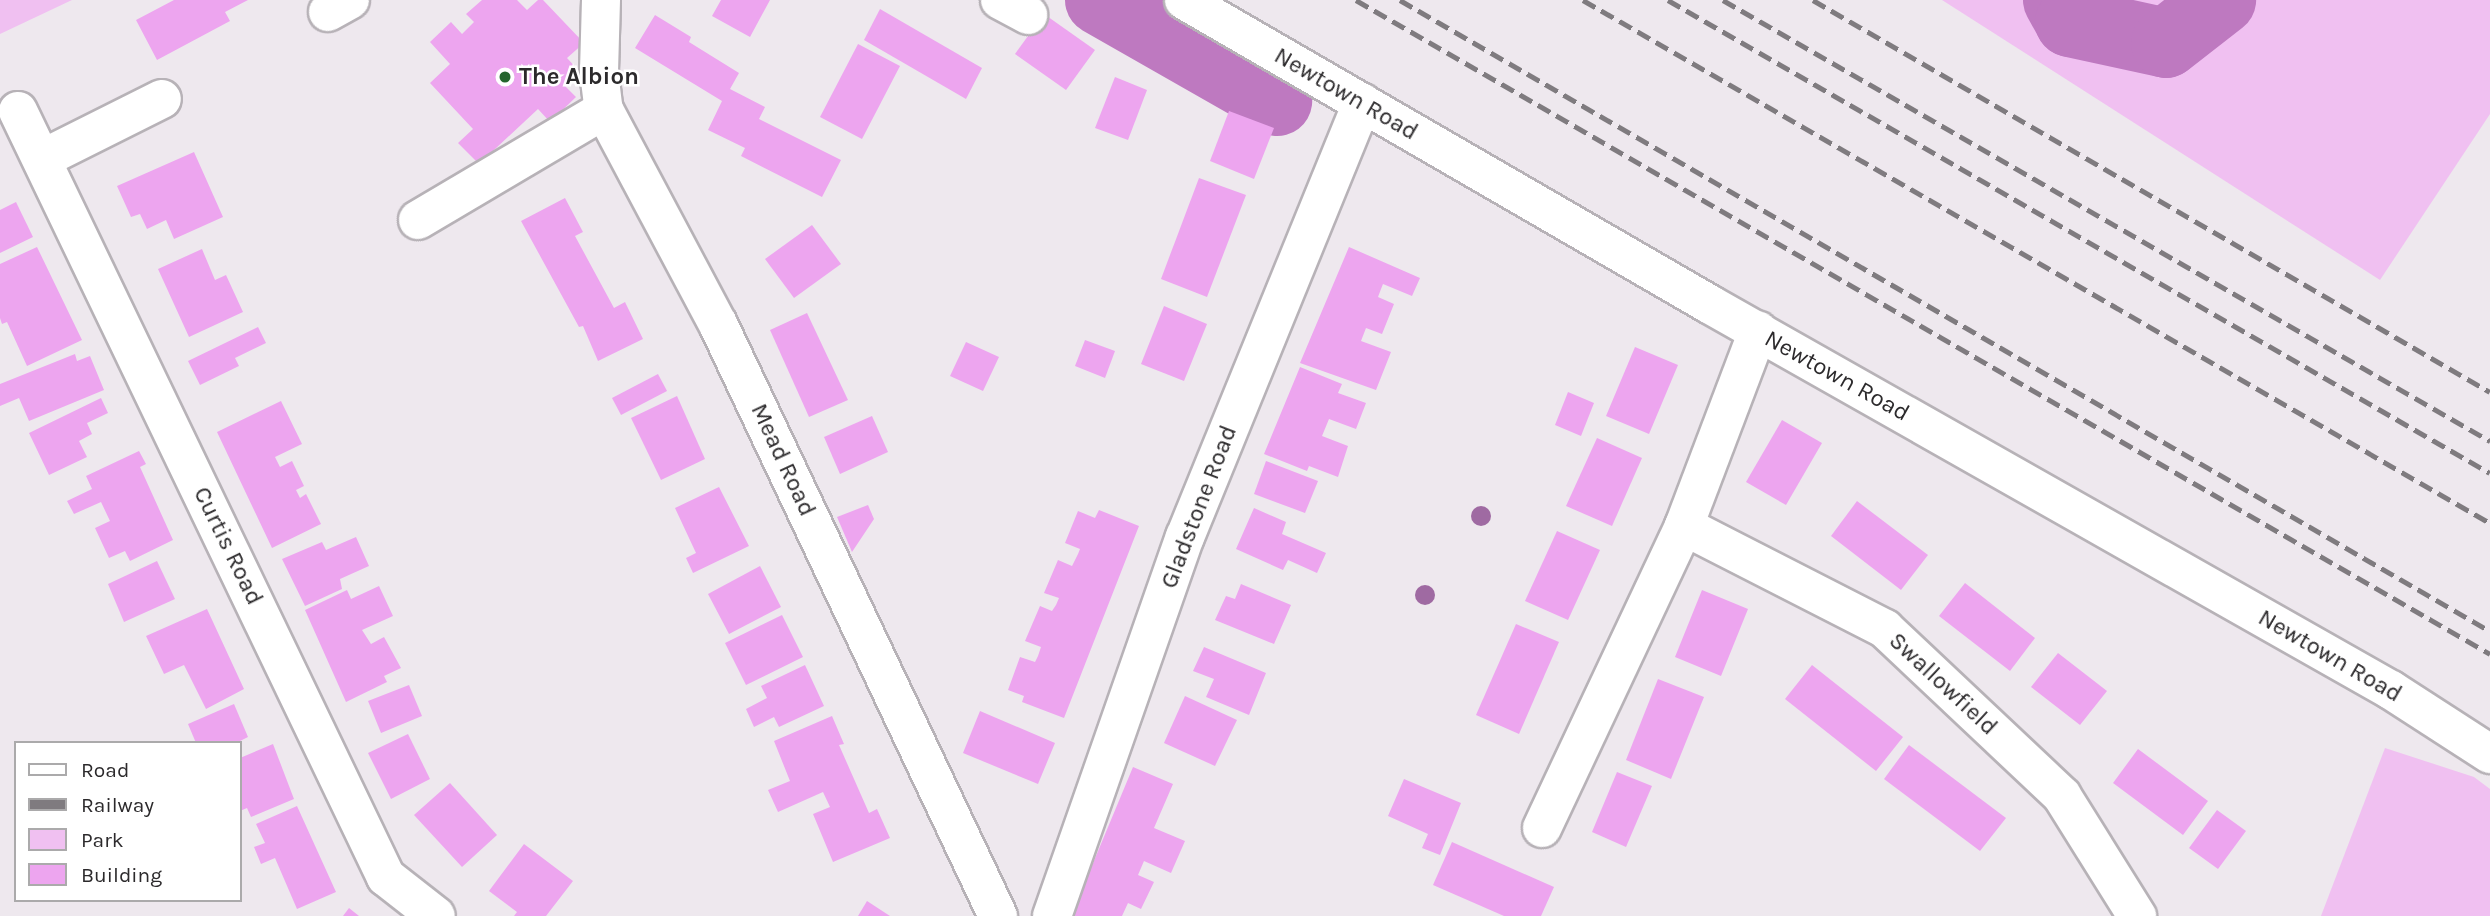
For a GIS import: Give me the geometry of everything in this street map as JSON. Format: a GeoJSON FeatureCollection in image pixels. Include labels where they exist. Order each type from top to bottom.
{"type":"FeatureCollection","features":[{"type":"Feature","properties":{"kind":"street","name":"Mead Road"},"geometry":{"type":"LineString","coordinates":[[601,0],[599,72],[604,110],[718,324],[998,916]]}},
{"type":"Feature","properties":{"kind":"street","name":"Newtown Road"},"geometry":{"type":"LineString","coordinates":[[1184,0],[1758,331],[2379,683],[2490,754]]}},
{"type":"Feature","properties":{"kind":"street","name":"Gladstone Road"},"geometry":{"type":"LineString","coordinates":[[1052,916],[1185,537],[1352,97]]}},
{"type":"Feature","properties":{"kind":"street"},"geometry":{"type":"LineString","coordinates":[[42,159],[162,99]]}},
{"type":"Feature","properties":{"kind":"street"},"geometry":{"type":"LineString","coordinates":[[418,220],[604,110]]}},
{"type":"Feature","properties":{"kind":"street","name":"Curtis Road"},"geometry":{"type":"LineString","coordinates":[[18,111],[386,877],[436,916]]}},
{"type":"Feature","properties":{"kind":"street"},"geometry":{"type":"LineString","coordinates":[[1542,828],[1684,526],[1758,331]]}},
{"type":"Feature","properties":{"kind":"street","name":"Swallowfield"},"geometry":{"type":"LineString","coordinates":[[1684,526],[1885,629],[2062,796],[2137,916]]}},
{"type":"Feature","properties":{"kind":"green space"},"geometry":{"type":"Polygon","coordinates":[[[0,0],[72,0],[0,34],[0,0]]]}},
{"type":"Feature","properties":{"kind":"green space"},"geometry":{"type":"Polygon","coordinates":[[[1942,0],[2490,0],[2490,114],[2380,280],[1942,0]]]}},
{"type":"Feature","properties":{"kind":"green space"},"geometry":{"type":"Polygon","coordinates":[[[2385,748],[2474,777],[2490,789],[2490,916],[2321,916],[2385,748]]]}},
{"type":"Feature","properties":{"kind":"building"},"geometry":{"type":"Polygon","coordinates":[[[174,0],[248,0],[225,12],[230,21],[157,60],[136,20],[174,0]]]}},
{"type":"Feature","properties":{"kind":"building","name":"The Albion"},"geometry":{"type":"Polygon","coordinates":[[[482,0],[517,0],[527,10],[538,0],[543,0],[584,43],[567,58],[580,72],[565,86],[576,97],[550,122],[538,109],[479,164],[458,143],[473,129],[430,83],[450,64],[430,42],[451,22],[462,34],[474,22],[466,14],[482,0]]]}},
{"type":"Feature","properties":{"kind":"building"},"geometry":{"type":"Polygon","coordinates":[[[721,0],[770,0],[750,37],[712,16],[721,0]]]}},
{"type":"Feature","properties":{"kind":"building"},"geometry":{"type":"Polygon","coordinates":[[[880,9],[982,68],[966,99],[864,40],[880,9]]]}},
{"type":"Feature","properties":{"kind":"building"},"geometry":{"type":"Polygon","coordinates":[[[1044,14],[1095,50],[1066,90],[1015,54],[1044,14]]]}},
{"type":"Feature","properties":{"kind":"building"},"geometry":{"type":"Polygon","coordinates":[[[655,15],[691,37],[689,42],[739,73],[730,89],[765,107],[759,119],[841,160],[822,197],[741,156],[745,148],[708,130],[722,101],[635,48],[655,15]]]}},
{"type":"Feature","properties":{"kind":"building"},"geometry":{"type":"Polygon","coordinates":[[[858,44],[900,66],[862,139],[820,117],[858,44]]]}},
{"type":"Feature","properties":{"kind":"building"},"geometry":{"type":"Polygon","coordinates":[[[1115,77],[1147,90],[1128,140],[1095,128],[1115,77]]]}},
{"type":"Feature","properties":{"kind":"building"},"geometry":{"type":"Polygon","coordinates":[[[1229,111],[1274,128],[1254,179],[1210,161],[1229,111]]]}},
{"type":"Feature","properties":{"kind":"building"},"geometry":{"type":"Polygon","coordinates":[[[194,152],[223,217],[174,239],[166,220],[147,229],[140,214],[131,217],[117,186],[194,152]]]}},
{"type":"Feature","properties":{"kind":"building"},"geometry":{"type":"Polygon","coordinates":[[[1199,178],[1246,195],[1207,297],[1161,279],[1199,178]]]}},
{"type":"Feature","properties":{"kind":"building"},"geometry":{"type":"Polygon","coordinates":[[[565,198],[583,232],[575,236],[614,308],[625,302],[643,339],[598,361],[583,326],[579,327],[521,221],[565,198]]]}},
{"type":"Feature","properties":{"kind":"building"},"geometry":{"type":"Polygon","coordinates":[[[16,202],[33,237],[0,253],[0,210],[16,202]]]}},
{"type":"Feature","properties":{"kind":"building"},"geometry":{"type":"Polygon","coordinates":[[[812,225],[841,264],[794,298],[765,259],[812,225]]]}},
{"type":"Feature","properties":{"kind":"building"},"geometry":{"type":"Polygon","coordinates":[[[37,247],[82,340],[27,366],[7,322],[2,324],[0,318],[0,264],[37,247]]]}},
{"type":"Feature","properties":{"kind":"building"},"geometry":{"type":"Polygon","coordinates":[[[1349,247],[1420,278],[1412,296],[1383,284],[1381,289],[1378,297],[1394,304],[1382,334],[1366,328],[1361,341],[1391,352],[1376,390],[1300,363],[1349,247]]]}},
{"type":"Feature","properties":{"kind":"building"},"geometry":{"type":"Polygon","coordinates":[[[202,249],[215,280],[226,275],[243,312],[189,337],[158,269],[202,249]]]}},
{"type":"Feature","properties":{"kind":"building"},"geometry":{"type":"Polygon","coordinates":[[[1164,306],[1207,324],[1184,381],[1141,364],[1164,306]]]}},
{"type":"Feature","properties":{"kind":"building"},"geometry":{"type":"Polygon","coordinates":[[[807,313],[848,400],[809,417],[770,330],[807,313]]]}},
{"type":"Feature","properties":{"kind":"building"},"geometry":{"type":"Polygon","coordinates":[[[258,327],[266,343],[235,358],[239,366],[200,385],[188,361],[258,327]]]}},
{"type":"Feature","properties":{"kind":"building"},"geometry":{"type":"Polygon","coordinates":[[[1085,340],[1115,351],[1105,378],[1075,366],[1085,340]]]}},
{"type":"Feature","properties":{"kind":"building"},"geometry":{"type":"Polygon","coordinates":[[[966,342],[999,357],[983,391],[950,376],[966,342]]]}},
{"type":"Feature","properties":{"kind":"building"},"geometry":{"type":"Polygon","coordinates":[[[1635,347],[1678,365],[1649,434],[1606,416],[1635,347]]]}},
{"type":"Feature","properties":{"kind":"building"},"geometry":{"type":"Polygon","coordinates":[[[75,354],[77,361],[90,356],[104,390],[29,421],[19,398],[0,406],[0,384],[75,354]]]}},
{"type":"Feature","properties":{"kind":"building"},"geometry":{"type":"Polygon","coordinates":[[[1300,367],[1342,384],[1338,393],[1366,403],[1356,429],[1329,419],[1322,436],[1348,446],[1338,477],[1309,466],[1307,471],[1264,454],[1300,367]]]}},
{"type":"Feature","properties":{"kind":"building"},"geometry":{"type":"Polygon","coordinates":[[[658,374],[667,391],[621,415],[612,398],[658,374]]]}},
{"type":"Feature","properties":{"kind":"building"},"geometry":{"type":"Polygon","coordinates":[[[1568,392],[1594,403],[1581,436],[1555,425],[1568,392]]]}},
{"type":"Feature","properties":{"kind":"building"},"geometry":{"type":"Polygon","coordinates":[[[677,396],[705,459],[661,480],[631,418],[677,396]]]}},
{"type":"Feature","properties":{"kind":"building"},"geometry":{"type":"Polygon","coordinates":[[[101,398],[108,413],[87,423],[92,434],[79,441],[87,457],[49,475],[29,433],[101,398]]]}},
{"type":"Feature","properties":{"kind":"building"},"geometry":{"type":"Polygon","coordinates":[[[281,401],[302,444],[275,457],[280,467],[292,461],[304,486],[296,490],[300,498],[306,494],[321,524],[272,548],[217,432],[281,401]]]}},
{"type":"Feature","properties":{"kind":"building"},"geometry":{"type":"Polygon","coordinates":[[[872,416],[888,452],[840,474],[824,437],[872,416]]]}},
{"type":"Feature","properties":{"kind":"building"},"geometry":{"type":"Polygon","coordinates":[[[1782,420],[1822,443],[1786,505],[1746,482],[1782,420]]]}},
{"type":"Feature","properties":{"kind":"building"},"geometry":{"type":"Polygon","coordinates":[[[1597,438],[1642,458],[1612,526],[1566,506],[1597,438]]]}},
{"type":"Feature","properties":{"kind":"building"},"geometry":{"type":"Polygon","coordinates":[[[139,451],[146,464],[140,467],[173,540],[130,561],[125,551],[109,558],[95,528],[110,521],[101,502],[74,514],[67,501],[92,489],[86,476],[139,451]]]}},
{"type":"Feature","properties":{"kind":"building"},"geometry":{"type":"Polygon","coordinates":[[[1266,461],[1318,481],[1305,513],[1254,494],[1266,461]]]}},
{"type":"Feature","properties":{"kind":"building"},"geometry":{"type":"Polygon","coordinates":[[[719,487],[749,546],[693,573],[686,558],[696,553],[675,508],[719,487]]]}},
{"type":"Feature","properties":{"kind":"building"},"geometry":{"type":"Polygon","coordinates":[[[1857,501],[1928,555],[1901,590],[1831,536],[1857,501]]]}},
{"type":"Feature","properties":{"kind":"building"},"geometry":{"type":"Polygon","coordinates":[[[868,505],[874,519],[852,552],[837,517],[868,505]]]}},
{"type":"Feature","properties":{"kind":"building"},"geometry":{"type":"Polygon","coordinates":[[[1254,508],[1286,522],[1282,534],[1326,553],[1317,573],[1288,560],[1283,570],[1236,549],[1254,508]]]}},
{"type":"Feature","properties":{"kind":"building"},"geometry":{"type":"Polygon","coordinates":[[[1099,510],[1139,526],[1064,718],[1022,702],[1024,696],[1008,690],[1020,657],[1035,662],[1038,656],[1041,647],[1025,641],[1040,606],[1052,611],[1059,598],[1044,593],[1058,560],[1072,566],[1080,549],[1065,543],[1078,511],[1095,518],[1099,510]]]}},
{"type":"Feature","properties":{"kind":"building"},"geometry":{"type":"Polygon","coordinates":[[[1557,531],[1600,550],[1568,620],[1525,601],[1557,531]]]}},
{"type":"Feature","properties":{"kind":"building"},"geometry":{"type":"Polygon","coordinates":[[[356,537],[369,566],[340,579],[342,589],[305,606],[282,559],[322,542],[326,550],[356,537]]]}},
{"type":"Feature","properties":{"kind":"building"},"geometry":{"type":"Polygon","coordinates":[[[157,561],[175,599],[124,622],[108,584],[157,561]]]}},
{"type":"Feature","properties":{"kind":"building"},"geometry":{"type":"Polygon","coordinates":[[[760,566],[781,607],[729,634],[708,594],[760,566]]]}},
{"type":"Feature","properties":{"kind":"building"},"geometry":{"type":"Polygon","coordinates":[[[1965,583],[2035,638],[2010,671],[1939,616],[1965,583]]]}},
{"type":"Feature","properties":{"kind":"building"},"geometry":{"type":"Polygon","coordinates":[[[1241,584],[1291,605],[1274,644],[1215,620],[1226,596],[1235,599],[1241,584]]]}},
{"type":"Feature","properties":{"kind":"building"},"geometry":{"type":"Polygon","coordinates":[[[379,586],[393,616],[362,630],[371,644],[384,637],[401,668],[384,676],[387,682],[346,702],[305,610],[347,590],[351,599],[379,586]]]}},
{"type":"Feature","properties":{"kind":"building"},"geometry":{"type":"Polygon","coordinates":[[[1702,590],[1748,609],[1721,676],[1675,657],[1702,590]]]}},
{"type":"Feature","properties":{"kind":"building"},"geometry":{"type":"Polygon","coordinates":[[[207,609],[244,689],[206,709],[184,665],[164,674],[146,636],[207,609]]]}},
{"type":"Feature","properties":{"kind":"building"},"geometry":{"type":"Polygon","coordinates":[[[782,615],[803,657],[746,685],[725,643],[782,615]]]}},
{"type":"Feature","properties":{"kind":"building"},"geometry":{"type":"Polygon","coordinates":[[[1516,624],[1559,642],[1519,734],[1476,715],[1516,624]]]}},
{"type":"Feature","properties":{"kind":"building"},"geometry":{"type":"Polygon","coordinates":[[[1204,647],[1266,673],[1249,715],[1206,697],[1214,679],[1193,671],[1204,647]]]}},
{"type":"Feature","properties":{"kind":"building"},"geometry":{"type":"Polygon","coordinates":[[[2058,653],[2107,691],[2080,725],[2031,687],[2058,653]]]}},
{"type":"Feature","properties":{"kind":"building"},"geometry":{"type":"Polygon","coordinates":[[[805,665],[824,706],[779,727],[774,717],[754,727],[746,709],[767,698],[761,686],[805,665]]]}},
{"type":"Feature","properties":{"kind":"building"},"geometry":{"type":"Polygon","coordinates":[[[1812,665],[1903,737],[1876,771],[1785,699],[1812,665]]]}},
{"type":"Feature","properties":{"kind":"building"},"geometry":{"type":"Polygon","coordinates":[[[1658,679],[1704,697],[1671,779],[1626,760],[1658,679]]]}},
{"type":"Feature","properties":{"kind":"building"},"geometry":{"type":"Polygon","coordinates":[[[409,685],[422,716],[381,733],[368,701],[409,685]]]}},
{"type":"Feature","properties":{"kind":"building"},"geometry":{"type":"Polygon","coordinates":[[[1185,696],[1237,720],[1215,766],[1164,743],[1185,696]]]}},
{"type":"Feature","properties":{"kind":"building"},"geometry":{"type":"Polygon","coordinates":[[[234,704],[248,737],[240,741],[195,741],[188,724],[234,704]]]}},
{"type":"Feature","properties":{"kind":"building"},"geometry":{"type":"Polygon","coordinates":[[[980,711],[1055,743],[1038,784],[963,753],[980,711]]]}},
{"type":"Feature","properties":{"kind":"building"},"geometry":{"type":"Polygon","coordinates":[[[832,716],[844,744],[839,745],[869,813],[877,809],[890,838],[833,862],[813,814],[830,807],[823,792],[778,812],[768,790],[790,781],[774,741],[832,716]]]}},
{"type":"Feature","properties":{"kind":"building"},"geometry":{"type":"Polygon","coordinates":[[[408,734],[430,779],[391,799],[368,753],[408,734]]]}},
{"type":"Feature","properties":{"kind":"building"},"geometry":{"type":"Polygon","coordinates":[[[273,744],[294,799],[251,817],[247,808],[242,810],[242,757],[273,744]]]}},
{"type":"Feature","properties":{"kind":"building"},"geometry":{"type":"Polygon","coordinates":[[[1909,745],[2006,818],[1980,851],[1884,779],[1909,745]]]}},
{"type":"Feature","properties":{"kind":"building"},"geometry":{"type":"Polygon","coordinates":[[[2138,749],[2208,801],[2183,835],[2113,783],[2138,749]]]}},
{"type":"Feature","properties":{"kind":"building"},"geometry":{"type":"Polygon","coordinates":[[[1133,767],[1173,784],[1154,828],[1185,841],[1171,873],[1144,861],[1138,875],[1154,882],[1141,909],[1128,903],[1122,916],[1071,916],[1133,767]]]}},
{"type":"Feature","properties":{"kind":"building"},"geometry":{"type":"Polygon","coordinates":[[[1617,772],[1652,786],[1626,847],[1592,832],[1617,772]]]}},
{"type":"Feature","properties":{"kind":"building"},"geometry":{"type":"Polygon","coordinates":[[[1404,779],[1461,803],[1440,855],[1422,848],[1428,834],[1388,816],[1404,779]]]}},
{"type":"Feature","properties":{"kind":"building"},"geometry":{"type":"Polygon","coordinates":[[[450,783],[497,835],[462,867],[414,815],[450,783]]]}},
{"type":"Feature","properties":{"kind":"building"},"geometry":{"type":"Polygon","coordinates":[[[297,806],[336,892],[297,909],[275,858],[261,864],[254,847],[265,843],[256,824],[297,806]]]}},
{"type":"Feature","properties":{"kind":"building"},"geometry":{"type":"Polygon","coordinates":[[[2217,810],[2246,831],[2218,869],[2189,848],[2217,810]]]}},
{"type":"Feature","properties":{"kind":"building"},"geometry":{"type":"Polygon","coordinates":[[[1452,842],[1554,887],[1541,916],[1504,916],[1433,885],[1452,842]]]}},
{"type":"Feature","properties":{"kind":"building"},"geometry":{"type":"Polygon","coordinates":[[[524,844],[573,881],[546,916],[514,916],[517,912],[489,891],[524,844]]]}},
{"type":"Feature","properties":{"kind":"building"},"geometry":{"type":"Polygon","coordinates":[[[867,901],[890,916],[858,916],[867,901]]]}},
{"type":"Feature","properties":{"kind":"building"},"geometry":{"type":"Polygon","coordinates":[[[349,908],[359,916],[343,916],[349,908]]]}},
{"type":"Feature","properties":{"kind":"waterway"},"geometry":{"type":"LineString","coordinates":[[1100,0],[1277,101]]}},
{"type":"Feature","properties":{"kind":"waterway"},"geometry":{"type":"LineString","coordinates":[[2058,0],[2070,22],[2166,43],[2221,0]]}},
{"type":"Feature","properties":{"kind":"railway"},"geometry":{"type":"LineString","coordinates":[[1356,0],[2490,654]]}},
{"type":"Feature","properties":{"kind":"railway"},"geometry":{"type":"LineString","coordinates":[[1400,0],[2490,631]]}},
{"type":"Feature","properties":{"kind":"railway"},"geometry":{"type":"LineString","coordinates":[[1583,0],[2490,523]]}},
{"type":"Feature","properties":{"kind":"railway"},"geometry":{"type":"LineString","coordinates":[[1668,0],[2490,473]]}},
{"type":"Feature","properties":{"kind":"railway"},"geometry":{"type":"LineString","coordinates":[[1723,0],[2490,441]]}},
{"type":"Feature","properties":{"kind":"railway"},"geometry":{"type":"LineString","coordinates":[[1813,0],[2490,392]]}},
{"type":"Feature","properties":{"kind":"place","name":"The Albion"},"geometry":{"type":"Point","coordinates":[505,77]}}]}
